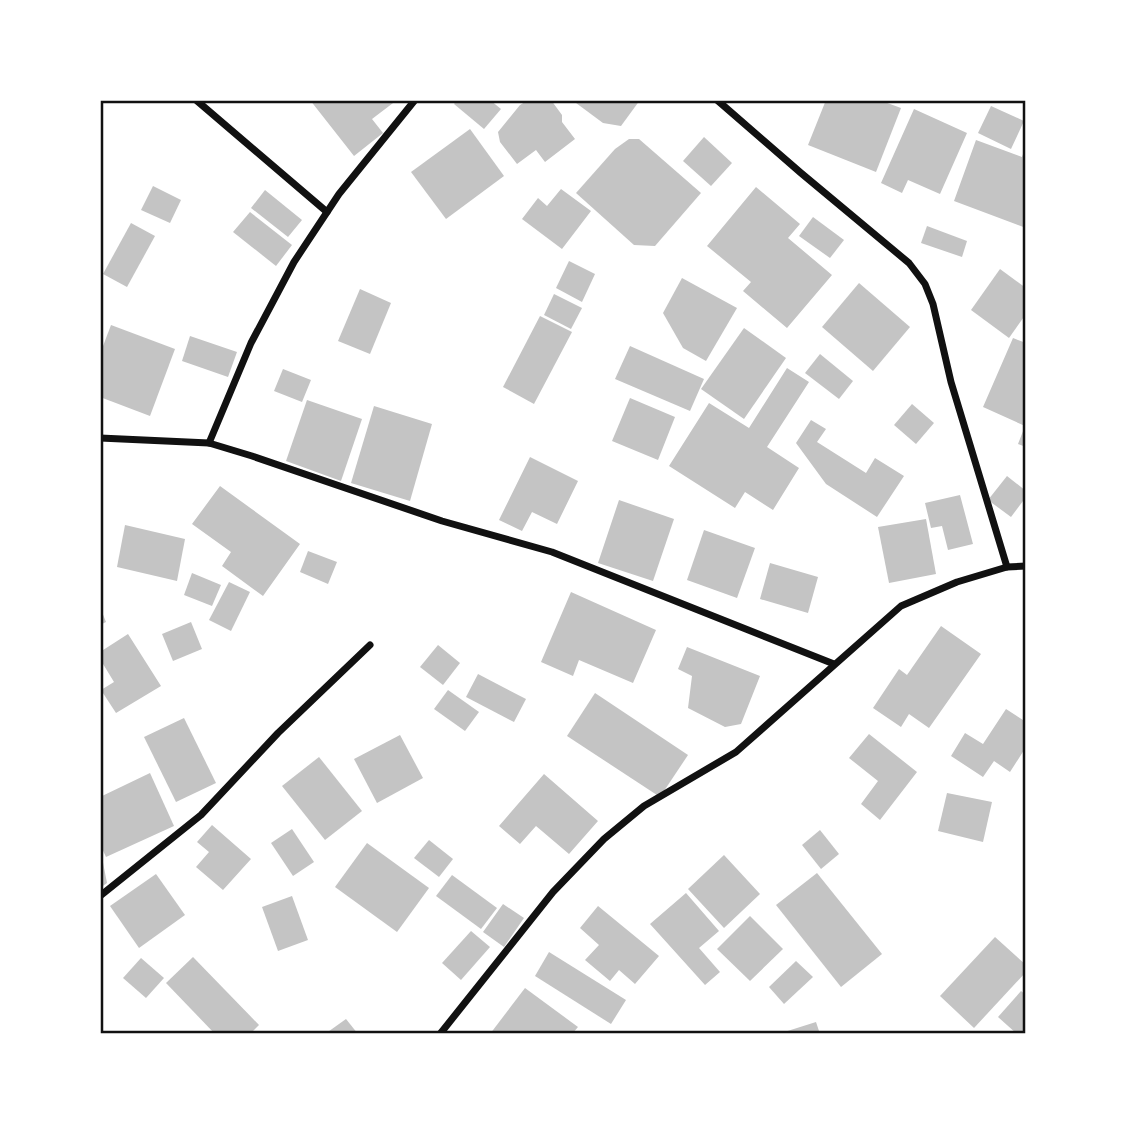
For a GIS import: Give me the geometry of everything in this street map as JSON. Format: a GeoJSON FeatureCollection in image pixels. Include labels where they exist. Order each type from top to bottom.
{"type":"FeatureCollection","features":[{"type":"Feature","properties":{"kind":"street"},"geometry":{"type":"LineString","coordinates":[[196,100],[327,212]]}},
{"type":"Feature","properties":{"kind":"street"},"geometry":{"type":"LineString","coordinates":[[209,443],[257,330],[294,262],[339,194],[415,100]]}},
{"type":"Feature","properties":{"kind":"street"},"geometry":{"type":"LineString","coordinates":[[717,100],[800,173],[909,262],[925,284],[933,304],[951,382],[1007,567]]}},
{"type":"Feature","properties":{"kind":"street"},"geometry":{"type":"LineString","coordinates":[[100,438],[209,443],[442,521],[552,552],[834,664]]}},
{"type":"Feature","properties":{"kind":"street"},"geometry":{"type":"LineString","coordinates":[[439,1034],[553,892],[604,839],[644,806],[736,752],[901,606],[957,582],[1007,567],[1026,566]]}},
{"type":"Feature","properties":{"kind":"street"},"geometry":{"type":"LineString","coordinates":[[100,897],[201,816],[278,733],[370,645]]}},
{"type":"Feature","properties":{"kind":"building"},"geometry":{"type":"Polygon","coordinates":[[[310,100],[397,100],[372,119],[383,133],[354,156],[310,100]]]}},
{"type":"Feature","properties":{"kind":"building"},"geometry":{"type":"Polygon","coordinates":[[[457,100],[490,100],[501,109],[484,129],[454,104],[457,100]]]}},
{"type":"Feature","properties":{"kind":"building"},"geometry":{"type":"Polygon","coordinates":[[[528,100],[551,100],[562,115],[562,122],[575,139],[545,162],[536,150],[517,164],[500,142],[498,132],[520,105],[528,100]]]}},
{"type":"Feature","properties":{"kind":"building"},"geometry":{"type":"Polygon","coordinates":[[[572,100],[640,100],[621,126],[603,123],[572,100]]]}},
{"type":"Feature","properties":{"kind":"building"},"geometry":{"type":"Polygon","coordinates":[[[826,100],[879,100],[901,108],[876,172],[808,145],[826,100]]]}},
{"type":"Feature","properties":{"kind":"building"},"geometry":{"type":"Polygon","coordinates":[[[991,106],[1024,121],[1011,149],[978,133],[991,106]]]}},
{"type":"Feature","properties":{"kind":"building"},"geometry":{"type":"Polygon","coordinates":[[[914,109],[967,133],[940,194],[908,180],[902,193],[881,183],[914,109]]]}},
{"type":"Feature","properties":{"kind":"building"},"geometry":{"type":"Polygon","coordinates":[[[470,129],[504,176],[446,219],[411,172],[470,129]]]}},
{"type":"Feature","properties":{"kind":"building"},"geometry":{"type":"Polygon","coordinates":[[[704,137],[732,163],[711,186],[683,161],[704,137]]]}},
{"type":"Feature","properties":{"kind":"building"},"geometry":{"type":"Polygon","coordinates":[[[629,139],[639,139],[701,193],[655,246],[634,245],[576,193],[615,149],[629,139]]]}},
{"type":"Feature","properties":{"kind":"building"},"geometry":{"type":"Polygon","coordinates":[[[976,140],[1022,157],[1026,145],[1026,228],[954,201],[976,140]]]}},
{"type":"Feature","properties":{"kind":"building"},"geometry":{"type":"Polygon","coordinates":[[[153,186],[181,200],[170,223],[141,210],[153,186]]]}},
{"type":"Feature","properties":{"kind":"building"},"geometry":{"type":"Polygon","coordinates":[[[756,187],[800,224],[788,238],[832,275],[787,328],[743,291],[751,282],[707,246],[756,187]]]}},
{"type":"Feature","properties":{"kind":"building"},"geometry":{"type":"Polygon","coordinates":[[[561,189],[591,211],[562,249],[522,219],[538,198],[547,206],[561,189]]]}},
{"type":"Feature","properties":{"kind":"building"},"geometry":{"type":"Polygon","coordinates":[[[265,190],[302,220],[288,237],[251,208],[265,190]]]}},
{"type":"Feature","properties":{"kind":"building"},"geometry":{"type":"Polygon","coordinates":[[[250,212],[292,245],[276,266],[233,232],[250,212]]]}},
{"type":"Feature","properties":{"kind":"building"},"geometry":{"type":"Polygon","coordinates":[[[813,217],[844,240],[830,258],[799,236],[813,217]]]}},
{"type":"Feature","properties":{"kind":"building"},"geometry":{"type":"Polygon","coordinates":[[[131,223],[155,236],[127,287],[103,274],[131,223]]]}},
{"type":"Feature","properties":{"kind":"building"},"geometry":{"type":"Polygon","coordinates":[[[927,226],[967,241],[962,257],[921,243],[927,226]]]}},
{"type":"Feature","properties":{"kind":"building"},"geometry":{"type":"Polygon","coordinates":[[[569,261],[595,274],[582,302],[556,288],[569,261]]]}},
{"type":"Feature","properties":{"kind":"building"},"geometry":{"type":"Polygon","coordinates":[[[1000,269],[1026,288],[1026,314],[1009,338],[971,310],[1000,269]]]}},
{"type":"Feature","properties":{"kind":"building"},"geometry":{"type":"Polygon","coordinates":[[[682,278],[737,308],[706,361],[683,348],[663,313],[682,278]]]}},
{"type":"Feature","properties":{"kind":"building"},"geometry":{"type":"Polygon","coordinates":[[[859,283],[910,327],[873,371],[822,327],[859,283]]]}},
{"type":"Feature","properties":{"kind":"building"},"geometry":{"type":"Polygon","coordinates":[[[360,289],[391,303],[370,354],[338,341],[360,289]]]}},
{"type":"Feature","properties":{"kind":"building"},"geometry":{"type":"Polygon","coordinates":[[[554,294],[582,308],[571,329],[544,315],[554,294]]]}},
{"type":"Feature","properties":{"kind":"building"},"geometry":{"type":"Polygon","coordinates":[[[540,316],[572,332],[534,404],[503,387],[540,316]]]}},
{"type":"Feature","properties":{"kind":"building"},"geometry":{"type":"Polygon","coordinates":[[[111,325],[175,349],[150,416],[100,397],[100,354],[111,325]]]}},
{"type":"Feature","properties":{"kind":"building"},"geometry":{"type":"Polygon","coordinates":[[[744,328],[786,358],[744,419],[701,389],[744,328]]]}},
{"type":"Feature","properties":{"kind":"building"},"geometry":{"type":"Polygon","coordinates":[[[190,336],[237,352],[228,377],[182,361],[190,336]]]}},
{"type":"Feature","properties":{"kind":"building"},"geometry":{"type":"Polygon","coordinates":[[[1013,338],[1026,343],[1026,447],[1018,444],[1025,426],[983,407],[1013,338]]]}},
{"type":"Feature","properties":{"kind":"building"},"geometry":{"type":"Polygon","coordinates":[[[630,346],[704,379],[690,411],[615,379],[630,346]]]}},
{"type":"Feature","properties":{"kind":"building"},"geometry":{"type":"Polygon","coordinates":[[[820,354],[853,381],[839,399],[805,373],[820,354]]]}},
{"type":"Feature","properties":{"kind":"building"},"geometry":{"type":"Polygon","coordinates":[[[787,368],[809,382],[767,447],[799,468],[773,510],[745,492],[735,508],[669,466],[709,403],[749,428],[787,368]]]}},
{"type":"Feature","properties":{"kind":"building"},"geometry":{"type":"Polygon","coordinates":[[[283,369],[311,380],[302,402],[274,391],[283,369]]]}},
{"type":"Feature","properties":{"kind":"building"},"geometry":{"type":"Polygon","coordinates":[[[630,398],[675,417],[658,460],[612,441],[630,398]]]}},
{"type":"Feature","properties":{"kind":"building"},"geometry":{"type":"Polygon","coordinates":[[[307,400],[362,419],[341,481],[286,461],[307,400]]]}},
{"type":"Feature","properties":{"kind":"building"},"geometry":{"type":"Polygon","coordinates":[[[912,404],[934,423],[916,444],[894,425],[912,404]]]}},
{"type":"Feature","properties":{"kind":"building"},"geometry":{"type":"Polygon","coordinates":[[[374,406],[432,424],[410,501],[351,483],[374,406]]]}},
{"type":"Feature","properties":{"kind":"building"},"geometry":{"type":"Polygon","coordinates":[[[811,420],[826,429],[817,442],[866,473],[875,458],[904,476],[877,517],[826,484],[796,443],[811,420]]]}},
{"type":"Feature","properties":{"kind":"building"},"geometry":{"type":"Polygon","coordinates":[[[530,457],[578,481],[557,524],[532,512],[522,531],[499,520],[530,457]]]}},
{"type":"Feature","properties":{"kind":"building"},"geometry":{"type":"Polygon","coordinates":[[[1007,476],[1026,491],[1026,497],[1011,517],[988,500],[1007,476]]]}},
{"type":"Feature","properties":{"kind":"building"},"geometry":{"type":"Polygon","coordinates":[[[220,486],[300,544],[263,596],[222,566],[231,552],[192,524],[220,486]]]}},
{"type":"Feature","properties":{"kind":"building"},"geometry":{"type":"Polygon","coordinates":[[[960,495],[973,544],[948,550],[942,526],[931,528],[925,503],[960,495]]]}},
{"type":"Feature","properties":{"kind":"building"},"geometry":{"type":"Polygon","coordinates":[[[619,500],[674,519],[653,581],[598,563],[619,500]]]}},
{"type":"Feature","properties":{"kind":"building"},"geometry":{"type":"Polygon","coordinates":[[[926,519],[936,574],[889,583],[878,527],[926,519]]]}},
{"type":"Feature","properties":{"kind":"building"},"geometry":{"type":"Polygon","coordinates":[[[125,525],[185,539],[177,581],[117,567],[125,525]]]}},
{"type":"Feature","properties":{"kind":"building"},"geometry":{"type":"Polygon","coordinates":[[[704,530],[755,548],[737,598],[687,580],[704,530]]]}},
{"type":"Feature","properties":{"kind":"building"},"geometry":{"type":"Polygon","coordinates":[[[308,551],[337,562],[328,584],[300,572],[308,551]]]}},
{"type":"Feature","properties":{"kind":"building"},"geometry":{"type":"Polygon","coordinates":[[[770,563],[818,577],[808,613],[760,599],[770,563]]]}},
{"type":"Feature","properties":{"kind":"building"},"geometry":{"type":"Polygon","coordinates":[[[192,573],[221,585],[212,606],[184,595],[192,573]]]}},
{"type":"Feature","properties":{"kind":"building"},"geometry":{"type":"Polygon","coordinates":[[[229,582],[250,592],[231,631],[209,620],[229,582]]]}},
{"type":"Feature","properties":{"kind":"building"},"geometry":{"type":"Polygon","coordinates":[[[571,592],[656,630],[633,683],[579,660],[573,676],[541,662],[571,592]]]}},
{"type":"Feature","properties":{"kind":"building"},"geometry":{"type":"Polygon","coordinates":[[[100,607],[106,622],[100,625],[100,607]]]}},
{"type":"Feature","properties":{"kind":"building"},"geometry":{"type":"Polygon","coordinates":[[[191,622],[202,649],[173,661],[162,634],[191,622]]]}},
{"type":"Feature","properties":{"kind":"building"},"geometry":{"type":"Polygon","coordinates":[[[941,626],[981,654],[929,728],[909,714],[901,727],[873,708],[899,669],[907,675],[941,626]]]}},
{"type":"Feature","properties":{"kind":"building"},"geometry":{"type":"Polygon","coordinates":[[[128,634],[161,686],[116,713],[101,690],[114,682],[100,659],[100,652],[128,634]]]}},
{"type":"Feature","properties":{"kind":"building"},"geometry":{"type":"Polygon","coordinates":[[[438,645],[460,663],[443,685],[420,667],[438,645]]]}},
{"type":"Feature","properties":{"kind":"building"},"geometry":{"type":"Polygon","coordinates":[[[687,647],[760,676],[741,724],[725,727],[688,708],[692,676],[678,669],[687,647]]]}},
{"type":"Feature","properties":{"kind":"building"},"geometry":{"type":"Polygon","coordinates":[[[478,674],[526,699],[514,722],[466,697],[478,674]]]}},
{"type":"Feature","properties":{"kind":"building"},"geometry":{"type":"Polygon","coordinates":[[[448,690],[479,712],[465,731],[434,709],[448,690]]]}},
{"type":"Feature","properties":{"kind":"building"},"geometry":{"type":"Polygon","coordinates":[[[595,693],[688,755],[660,797],[567,736],[595,693]]]}},
{"type":"Feature","properties":{"kind":"building"},"geometry":{"type":"Polygon","coordinates":[[[1006,709],[1026,722],[1026,747],[1010,772],[994,761],[983,777],[951,756],[965,733],[983,744],[1006,709]]]}},
{"type":"Feature","properties":{"kind":"building"},"geometry":{"type":"Polygon","coordinates":[[[184,718],[216,783],[176,802],[144,737],[184,718]]]}},
{"type":"Feature","properties":{"kind":"building"},"geometry":{"type":"Polygon","coordinates":[[[869,734],[917,772],[880,820],[861,804],[878,781],[849,758],[869,734]]]}},
{"type":"Feature","properties":{"kind":"building"},"geometry":{"type":"Polygon","coordinates":[[[400,735],[423,778],[377,803],[354,759],[400,735]]]}},
{"type":"Feature","properties":{"kind":"building"},"geometry":{"type":"Polygon","coordinates":[[[319,757],[362,811],[325,840],[282,786],[319,757]]]}},
{"type":"Feature","properties":{"kind":"building"},"geometry":{"type":"Polygon","coordinates":[[[150,773],[174,826],[106,857],[100,844],[100,797],[150,773]]]}},
{"type":"Feature","properties":{"kind":"building"},"geometry":{"type":"Polygon","coordinates":[[[544,774],[598,821],[569,854],[536,826],[520,844],[499,826],[544,774]]]}},
{"type":"Feature","properties":{"kind":"building"},"geometry":{"type":"Polygon","coordinates":[[[947,793],[992,802],[983,842],[938,831],[947,793]]]}},
{"type":"Feature","properties":{"kind":"building"},"geometry":{"type":"Polygon","coordinates":[[[212,825],[251,859],[223,890],[196,867],[209,852],[197,842],[212,825]]]}},
{"type":"Feature","properties":{"kind":"building"},"geometry":{"type":"Polygon","coordinates":[[[292,829],[314,862],[293,876],[271,843],[292,829]]]}},
{"type":"Feature","properties":{"kind":"building"},"geometry":{"type":"Polygon","coordinates":[[[820,830],[839,854],[821,869],[802,845],[820,830]]]}},
{"type":"Feature","properties":{"kind":"building"},"geometry":{"type":"Polygon","coordinates":[[[429,840],[453,859],[439,877],[414,858],[429,840]]]}},
{"type":"Feature","properties":{"kind":"building"},"geometry":{"type":"Polygon","coordinates":[[[367,843],[429,888],[397,932],[335,887],[367,843]]]}},
{"type":"Feature","properties":{"kind":"building"},"geometry":{"type":"Polygon","coordinates":[[[100,847],[107,883],[100,888],[100,847]]]}},
{"type":"Feature","properties":{"kind":"building"},"geometry":{"type":"Polygon","coordinates":[[[724,855],[760,894],[724,928],[688,889],[724,855]]]}},
{"type":"Feature","properties":{"kind":"building"},"geometry":{"type":"Polygon","coordinates":[[[817,873],[882,954],[841,987],[776,905],[817,873]]]}},
{"type":"Feature","properties":{"kind":"building"},"geometry":{"type":"Polygon","coordinates":[[[156,874],[185,915],[139,948],[110,906],[156,874]]]}},
{"type":"Feature","properties":{"kind":"building"},"geometry":{"type":"Polygon","coordinates":[[[452,875],[497,908],[481,929],[436,896],[452,875]]]}},
{"type":"Feature","properties":{"kind":"building"},"geometry":{"type":"Polygon","coordinates":[[[686,893],[719,931],[699,948],[720,972],[705,985],[650,924],[686,893]]]}},
{"type":"Feature","properties":{"kind":"building"},"geometry":{"type":"Polygon","coordinates":[[[292,896],[308,940],[278,951],[262,907],[292,896]]]}},
{"type":"Feature","properties":{"kind":"building"},"geometry":{"type":"Polygon","coordinates":[[[503,904],[524,918],[504,947],[483,932],[503,904]]]}},
{"type":"Feature","properties":{"kind":"building"},"geometry":{"type":"Polygon","coordinates":[[[598,906],[659,956],[635,984],[619,970],[610,981],[585,960],[599,945],[580,928],[598,906]]]}},
{"type":"Feature","properties":{"kind":"building"},"geometry":{"type":"Polygon","coordinates":[[[750,916],[783,949],[750,981],[717,949],[750,916]]]}},
{"type":"Feature","properties":{"kind":"building"},"geometry":{"type":"Polygon","coordinates":[[[471,931],[490,947],[461,980],[442,963],[471,931]]]}},
{"type":"Feature","properties":{"kind":"building"},"geometry":{"type":"Polygon","coordinates":[[[995,937],[1026,965],[1026,972],[974,1028],[940,996],[995,937]]]}},
{"type":"Feature","properties":{"kind":"building"},"geometry":{"type":"Polygon","coordinates":[[[549,952],[626,1000],[611,1024],[535,976],[549,952]]]}},
{"type":"Feature","properties":{"kind":"building"},"geometry":{"type":"Polygon","coordinates":[[[193,957],[259,1025],[250,1034],[215,1034],[166,983],[193,957]]]}},
{"type":"Feature","properties":{"kind":"building"},"geometry":{"type":"Polygon","coordinates":[[[141,958],[164,978],[146,998],[123,978],[141,958]]]}},
{"type":"Feature","properties":{"kind":"building"},"geometry":{"type":"Polygon","coordinates":[[[796,961],[813,977],[784,1004],[769,987],[796,961]]]}},
{"type":"Feature","properties":{"kind":"building"},"geometry":{"type":"Polygon","coordinates":[[[525,988],[578,1027],[572,1034],[490,1034],[525,988]]]}},
{"type":"Feature","properties":{"kind":"building"},"geometry":{"type":"Polygon","coordinates":[[[1021,991],[1026,995],[1026,1030],[1017,1034],[998,1017],[1021,991]]]}},
{"type":"Feature","properties":{"kind":"building"},"geometry":{"type":"Polygon","coordinates":[[[346,1019],[358,1034],[325,1034],[346,1019]]]}},
{"type":"Feature","properties":{"kind":"building"},"geometry":{"type":"Polygon","coordinates":[[[816,1022],[820,1034],[778,1034],[816,1022]]]}}]}
